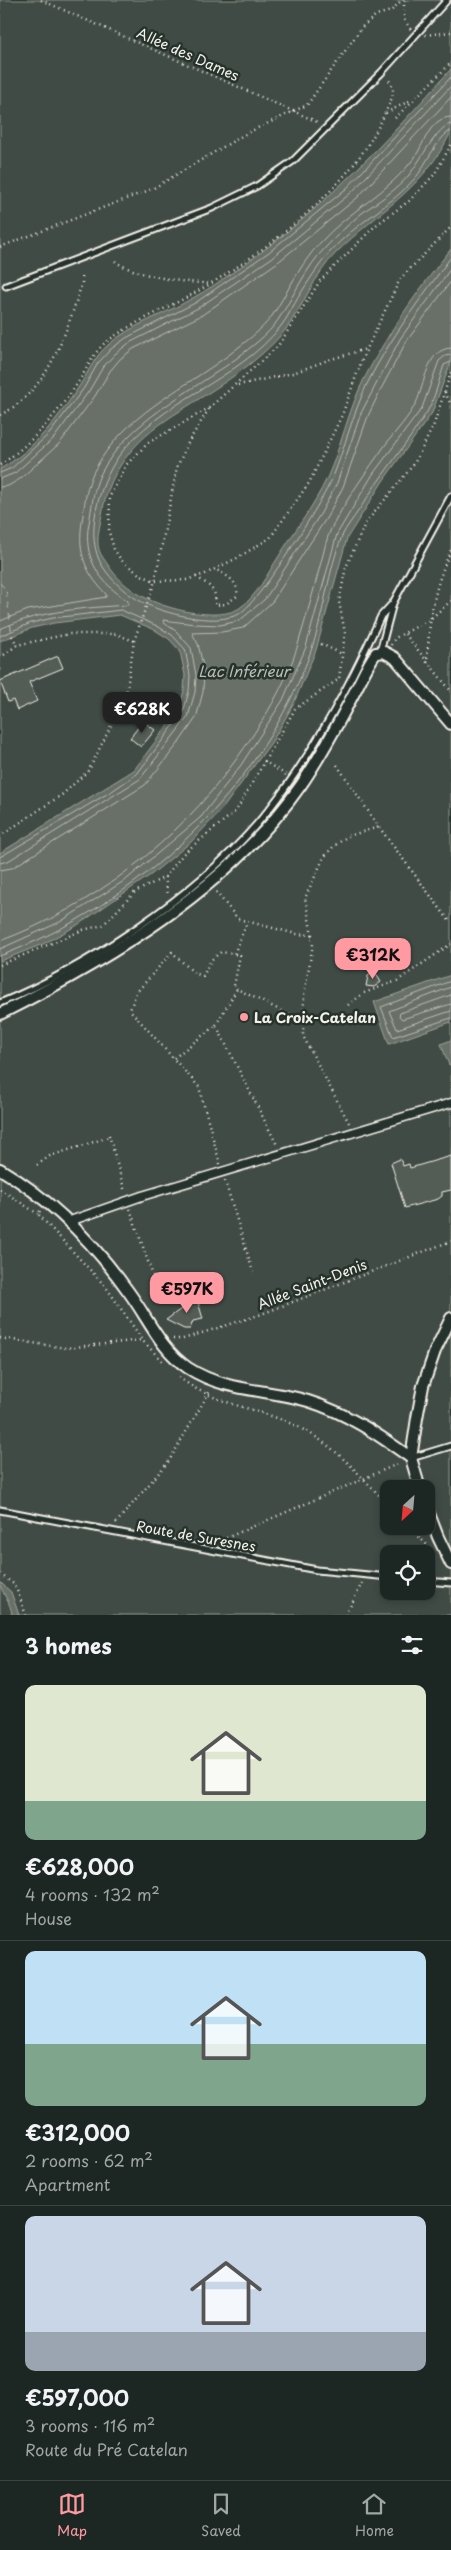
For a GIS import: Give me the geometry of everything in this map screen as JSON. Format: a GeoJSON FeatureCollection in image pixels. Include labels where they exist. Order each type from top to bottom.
{"type":"FeatureCollection","features":[{"type":"Feature","properties":{"kind":"street"},"geometry":{"type":"LineString","coordinates":[[0,1014],[106,958],[138,937],[203,888],[260,835],[302,784],[331,736],[370,661],[380,652],[388,653],[399,663],[451,724]]}},
{"type":"Feature","properties":{"kind":"street"},"geometry":{"type":"LineString","coordinates":[[70,1221],[222,1171],[451,1104]]}},
{"type":"Feature","properties":{"kind":"street"},"geometry":{"type":"LineString","coordinates":[[0,1169],[51,1205],[70,1221],[98,1251],[119,1278],[157,1339],[190,1369],[214,1381],[230,1386],[308,1401],[374,1431],[411,1458]]}},
{"type":"Feature","properties":{"kind":"street"},"geometry":{"type":"LineString","coordinates":[[417,1480],[411,1458],[422,1386],[435,1350],[451,1318]]}},
{"type":"Feature","properties":{"kind":"street"},"geometry":{"type":"LineString","coordinates":[[435,1530],[451,1564]]}},
{"type":"Feature","properties":{"kind":"lane"},"geometry":{"type":"LineString","coordinates":[[6,286],[212,208],[248,190],[293,161],[381,73],[447,0]]}},
{"type":"Feature","properties":{"kind":"lane"},"geometry":{"type":"LineString","coordinates":[[380,652],[393,603],[451,496]]}},
{"type":"Feature","properties":{"kind":"lane"},"geometry":{"type":"LineString","coordinates":[[0,1003],[79,962],[171,902],[210,870],[256,825],[315,744],[381,616],[393,603]]}},
{"type":"Feature","properties":{"kind":"lane"},"geometry":{"type":"LineString","coordinates":[[411,1458],[451,1446]]}},
{"type":"Feature","properties":{"kind":"lane","name":"Route de Suresnes"},"geometry":{"type":"LineString","coordinates":[[0,1510],[108,1532],[317,1570],[380,1576]]}},
{"type":"Feature","properties":{"kind":"lane"},"geometry":{"type":"LineString","coordinates":[[435,1582],[451,1584]]}},
{"type":"Feature","properties":{"kind":"path","name":"Allée des Dames"},"geometry":{"type":"LineString","coordinates":[[41,0],[328,126]]}},
{"type":"Feature","properties":{"kind":"path"},"geometry":{"type":"LineString","coordinates":[[0,247],[152,189],[247,133],[307,105],[362,27],[376,15],[391,11],[403,0]]}},
{"type":"Feature","properties":{"kind":"path"},"geometry":{"type":"LineString","coordinates":[[403,0],[404,18],[415,36],[451,32]]}},
{"type":"Feature","properties":{"kind":"path"},"geometry":{"type":"LineString","coordinates":[[395,118],[451,63]]}},
{"type":"Feature","properties":{"kind":"path"},"geometry":{"type":"LineString","coordinates":[[0,466],[45,427],[104,344],[137,322],[212,283],[272,241],[340,182],[366,151],[386,113],[394,92],[393,84],[381,73]]}},
{"type":"Feature","properties":{"kind":"path"},"geometry":{"type":"LineString","coordinates":[[386,113],[403,102],[413,99]]}},
{"type":"Feature","properties":{"kind":"path"},"geometry":{"type":"LineString","coordinates":[[451,145],[434,175],[409,200],[376,225],[320,280],[278,346],[209,408],[148,442],[126,465],[110,496],[109,532],[114,549],[121,560],[139,574],[154,581],[186,580],[215,569],[270,538],[308,483],[342,415],[366,349],[400,279],[451,226]]}},
{"type":"Feature","properties":{"kind":"path"},"geometry":{"type":"LineString","coordinates":[[115,261],[160,277],[191,283],[212,283]]}},
{"type":"Feature","properties":{"kind":"path"},"geometry":{"type":"LineString","coordinates":[[0,415],[12,409],[44,376],[63,341],[82,283],[82,276]]}},
{"type":"Feature","properties":{"kind":"path"},"geometry":{"type":"LineString","coordinates":[[236,385],[293,373],[366,349]]}},
{"type":"Feature","properties":{"kind":"path"},"geometry":{"type":"LineString","coordinates":[[0,965],[83,930],[103,925],[135,892],[165,877],[184,853],[236,810],[295,710],[339,679],[345,633],[339,602],[346,568],[365,524],[414,464],[433,427],[451,372]]}},
{"type":"Feature","properties":{"kind":"path"},"geometry":{"type":"LineString","coordinates":[[445,391],[451,405]]}},
{"type":"Feature","properties":{"kind":"path"},"geometry":{"type":"LineString","coordinates":[[0,836],[63,794],[89,770],[126,696],[134,641],[140,628],[154,581],[177,467],[189,441],[209,408]]}},
{"type":"Feature","properties":{"kind":"path"},"geometry":{"type":"LineString","coordinates":[[427,663],[429,620],[435,588],[451,550]]}},
{"type":"Feature","properties":{"kind":"path"},"geometry":{"type":"LineString","coordinates":[[196,577],[213,589],[216,599],[215,605],[226,604],[237,596],[238,588],[233,581],[215,569]]}},
{"type":"Feature","properties":{"kind":"path"},"geometry":{"type":"LineString","coordinates":[[395,638],[429,620],[451,601]]}},
{"type":"Feature","properties":{"kind":"path"},"geometry":{"type":"LineString","coordinates":[[0,658],[16,645],[54,636],[91,632],[116,634],[134,641]]}},
{"type":"Feature","properties":{"kind":"path"},"geometry":{"type":"LineString","coordinates":[[405,634],[451,691]]}},
{"type":"Feature","properties":{"kind":"path"},"geometry":{"type":"LineString","coordinates":[[12,636],[16,645]]}},
{"type":"Feature","properties":{"kind":"path"},"geometry":{"type":"LineString","coordinates":[[321,644],[342,654]]}},
{"type":"Feature","properties":{"kind":"path"},"geometry":{"type":"LineString","coordinates":[[264,761],[292,778]]}},
{"type":"Feature","properties":{"kind":"path"},"geometry":{"type":"LineString","coordinates":[[336,765],[451,924]]}},
{"type":"Feature","properties":{"kind":"path"},"geometry":{"type":"LineString","coordinates":[[351,1132],[349,1122],[303,1036],[304,995],[314,944],[305,898],[324,857],[334,846],[348,836],[379,827]]}},
{"type":"Feature","properties":{"kind":"path"},"geometry":{"type":"LineString","coordinates":[[216,892],[238,919],[296,934],[312,935]]}},
{"type":"Feature","properties":{"kind":"path"},"geometry":{"type":"LineString","coordinates":[[234,954],[247,922]]}},
{"type":"Feature","properties":{"kind":"path"},"geometry":{"type":"LineString","coordinates":[[348,1005],[364,994],[397,981],[451,944]]}},
{"type":"Feature","properties":{"kind":"path"},"geometry":{"type":"LineString","coordinates":[[253,1272],[199,1087],[130,1010],[136,993],[172,952],[194,973],[204,976],[211,960],[221,952],[240,955],[234,986],[237,989],[302,1021]]}},
{"type":"Feature","properties":{"kind":"path"},"geometry":{"type":"LineString","coordinates":[[174,1058],[216,1025],[237,989]]}},
{"type":"Feature","properties":{"kind":"path"},"geometry":{"type":"LineString","coordinates":[[216,1025],[282,1153]]}},
{"type":"Feature","properties":{"kind":"path"},"geometry":{"type":"LineString","coordinates":[[37,1165],[50,1156],[109,1137]]}},
{"type":"Feature","properties":{"kind":"path"},"geometry":{"type":"LineString","coordinates":[[0,1189],[38,1214]]}},
{"type":"Feature","properties":{"kind":"path","name":"Allée Saint-Denis"},"geometry":{"type":"LineString","coordinates":[[0,1338],[66,1348],[157,1339],[183,1339],[259,1315],[451,1241]]}},
{"type":"Feature","properties":{"kind":"path"},"geometry":{"type":"LineString","coordinates":[[108,1532],[169,1461],[214,1381]]}},
{"type":"Feature","properties":{"kind":"path"},"geometry":{"type":"LineString","coordinates":[[204,1548],[411,1458]]}},
{"type":"Feature","properties":{"kind":"path"},"geometry":{"type":"LineString","coordinates":[[0,1574],[15,1585],[26,1615]]}},
{"type":"Feature","properties":{"kind":"path"},"geometry":{"type":"LineString","coordinates":[[346,1615],[366,1574]]}},
{"type":"Feature","properties":{"kind":"shaded area"},"geometry":{"type":"Polygon","coordinates":[[[0,0],[451,0],[451,1615],[0,1615],[0,0]]]}},
{"type":"Feature","properties":{"kind":"water","name":"Lac Inférieur"},"geometry":{"type":"Polygon","coordinates":[[[451,69],[449,136],[425,172],[398,199],[336,253],[315,280],[286,329],[263,353],[222,384],[165,421],[139,442],[119,467],[106,497],[99,532],[99,550],[115,574],[132,590],[162,605],[204,614],[232,612],[245,604],[261,585],[327,478],[363,381],[382,346],[427,280],[451,249],[451,362],[432,413],[383,481],[347,538],[316,650],[293,705],[273,740],[223,808],[191,842],[152,874],[76,926],[43,944],[0,961],[0,853],[134,770],[179,710],[184,690],[185,675],[180,651],[169,639],[155,630],[120,615],[54,623],[32,628],[0,641],[0,469],[24,453],[45,432],[72,397],[103,349],[127,331],[181,305],[209,288],[297,224],[325,200],[377,149],[451,69]]]}},
{"type":"Feature","properties":{"kind":"water"},"geometry":{"type":"Polygon","coordinates":[[[451,975],[451,1022],[389,1044],[374,1002],[451,975]]]}},
{"type":"Feature","properties":{"kind":"water"},"geometry":{"type":"Polygon","coordinates":[[[451,1040],[451,1064],[449,1065],[441,1044],[451,1040]]]}},
{"type":"Feature","properties":{"kind":"water"},"geometry":{"type":"Polygon","coordinates":[[[0,1582],[11,1592],[19,1615],[12,1615],[0,1582]]]}},
{"type":"Feature","properties":{"kind":"building"},"geometry":{"type":"Polygon","coordinates":[[[58,656],[63,668],[29,682],[37,701],[17,710],[13,700],[8,702],[0,681],[58,656]]]}},
{"type":"Feature","properties":{"kind":"building"},"geometry":{"type":"Polygon","coordinates":[[[143,721],[155,730],[141,747],[130,738],[143,721]]]}},
{"type":"Feature","properties":{"kind":"building"},"geometry":{"type":"Polygon","coordinates":[[[374,971],[381,982],[374,987],[366,986],[368,976],[374,971]]]}},
{"type":"Feature","properties":{"kind":"building"},"geometry":{"type":"Polygon","coordinates":[[[451,1156],[451,1190],[442,1192],[442,1196],[438,1199],[405,1208],[391,1163],[400,1159],[403,1166],[409,1164],[410,1168],[451,1156]]]}},
{"type":"Feature","properties":{"kind":"building"},"geometry":{"type":"Polygon","coordinates":[[[196,1295],[203,1319],[193,1321],[190,1329],[184,1329],[166,1320],[185,1306],[183,1299],[196,1295]]]}},
{"type":"Feature","properties":{"kind":"ferry route"},"geometry":{"type":"LineString","coordinates":[[0,583],[6,590],[12,636]]}},
{"type":"Feature","properties":{"kind":"place","name":"La Croix-Catelan"},"geometry":{"type":"Point","coordinates":[244,1017]}}]}
